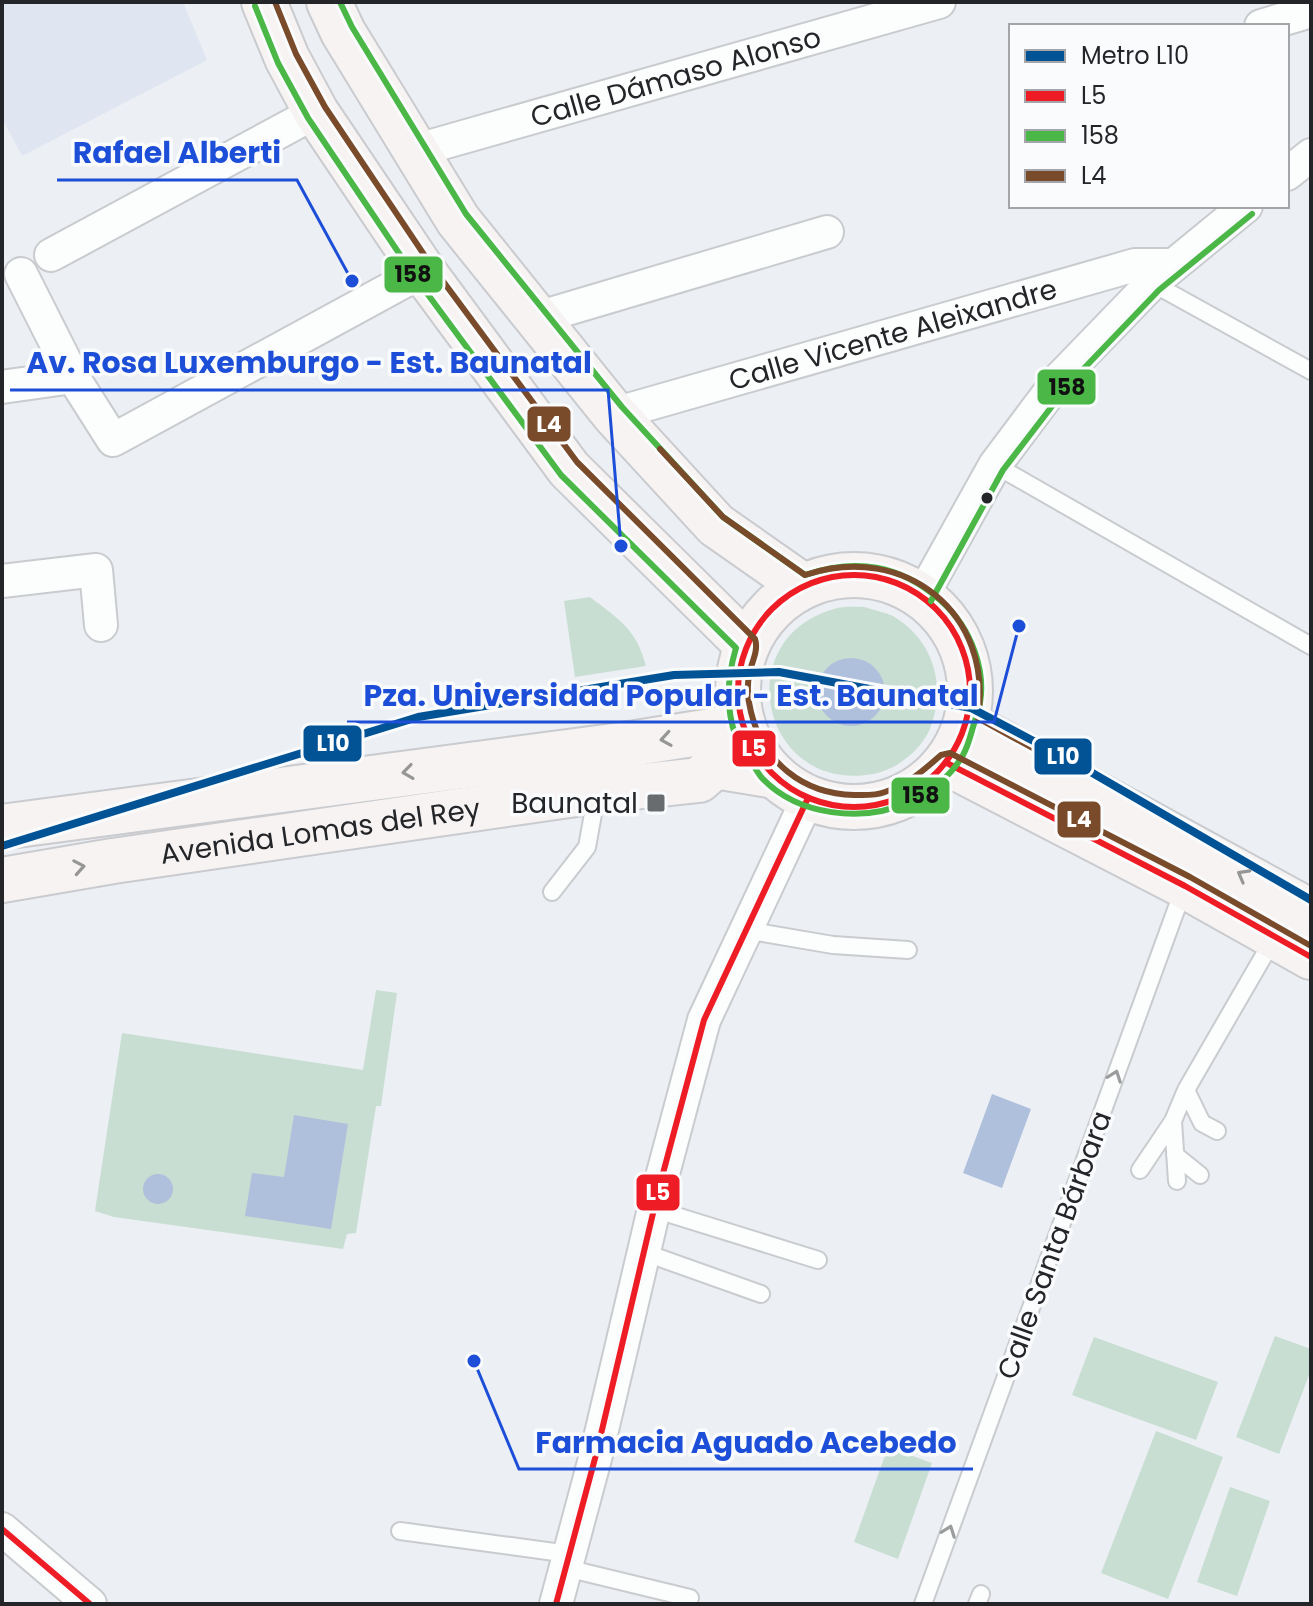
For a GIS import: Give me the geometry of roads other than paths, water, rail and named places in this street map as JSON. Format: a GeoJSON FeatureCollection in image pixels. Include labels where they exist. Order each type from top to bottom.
{"type":"FeatureCollection","features":[{"type":"Feature","properties":{"kind":"main road"},"geometry":{"type":"LineString","coordinates":[[264,2],[287,58],[316,112],[423,271],[569,469],[747,645]]}},
{"type":"Feature","properties":{"kind":"main road"},"geometry":{"type":"LineString","coordinates":[[329,2],[343,32],[458,220],[614,414],[716,525],[803,586]]}},
{"type":"Feature","properties":{"kind":"main road"},"geometry":{"type":"LineString","coordinates":[[843,575],[884,578],[922,596],[948,621],[965,653],[972,688],[967,724],[947,763],[918,788],[883,804],[845,807],[791,787],[756,753],[743,726],[737,685],[747,645],[769,610],[803,586],[843,575]]}},
{"type":"Feature","properties":{"kind":"main road"},"geometry":{"type":"LineString","coordinates":[[967,724],[1311,912]]}},
{"type":"Feature","properties":{"kind":"main road","name":"Avenida Lomas del Rey"},"geometry":{"type":"LineString","coordinates":[[2,827],[659,740],[743,726]]}},
{"type":"Feature","properties":{"kind":"main road"},"geometry":{"type":"LineString","coordinates":[[947,763],[1185,886],[1293,946]]}},
{"type":"Feature","properties":{"kind":"main road","name":"Avenida Lomas del Rey"},"geometry":{"type":"LineString","coordinates":[[2,880],[597,791],[699,780],[715,766],[791,787]]}},
{"type":"Feature","properties":{"kind":"street","name":"Calle Dámaso Alonso"},"geometry":{"type":"LineString","coordinates":[[414,151],[939,2]]}},
{"type":"Feature","properties":{"kind":"street"},"geometry":{"type":"LineString","coordinates":[[1268,24],[1311,11]]}},
{"type":"Feature","properties":{"kind":"street"},"geometry":{"type":"LineString","coordinates":[[51,255],[316,112]]}},
{"type":"Feature","properties":{"kind":"street"},"geometry":{"type":"LineString","coordinates":[[1289,172],[1311,155]]}},
{"type":"Feature","properties":{"kind":"street"},"geometry":{"type":"LineString","coordinates":[[922,596],[995,465],[1061,377],[1162,274],[1244,208]]}},
{"type":"Feature","properties":{"kind":"street"},"geometry":{"type":"LineString","coordinates":[[537,318],[827,232]]}},
{"type":"Feature","properties":{"kind":"street","name":"Calle Vicente Aleixandre"},"geometry":{"type":"LineString","coordinates":[[614,414],[1135,265],[1162,274]]}},
{"type":"Feature","properties":{"kind":"street"},"geometry":{"type":"LineString","coordinates":[[21,274],[73,377],[113,440],[423,271]]}},
{"type":"Feature","properties":{"kind":"street"},"geometry":{"type":"LineString","coordinates":[[2,387],[73,377]]}},
{"type":"Feature","properties":{"kind":"street"},"geometry":{"type":"LineString","coordinates":[[2,581],[96,570],[101,625]]}},
{"type":"Feature","properties":{"kind":"street"},"geometry":{"type":"LineString","coordinates":[[556,1604],[704,1020],[745,930],[791,787]]}},
{"type":"Feature","properties":{"kind":"street"},"geometry":{"type":"LineString","coordinates":[[2,1529],[90,1604]]}},
{"type":"Feature","properties":{"kind":"lane"},"geometry":{"type":"LineString","coordinates":[[1162,274],[1311,371]]}},
{"type":"Feature","properties":{"kind":"lane"},"geometry":{"type":"LineString","coordinates":[[995,465],[1311,646]]}},
{"type":"Feature","properties":{"kind":"lane"},"geometry":{"type":"LineString","coordinates":[[552,892],[587,847],[597,791]]}},
{"type":"Feature","properties":{"kind":"lane","name":"Calle Santa Bárbara"},"geometry":{"type":"LineString","coordinates":[[923,1604],[1185,886]]}},
{"type":"Feature","properties":{"kind":"lane"},"geometry":{"type":"LineString","coordinates":[[745,930],[833,945],[908,950]]}},
{"type":"Feature","properties":{"kind":"lane"},"geometry":{"type":"LineString","coordinates":[[1140,1170],[1173,1121],[1186,1090],[1293,946]]}},
{"type":"Feature","properties":{"kind":"lane"},"geometry":{"type":"LineString","coordinates":[[1186,1090],[1202,1123],[1217,1131]]}},
{"type":"Feature","properties":{"kind":"lane"},"geometry":{"type":"LineString","coordinates":[[1173,1121],[1177,1181]]}},
{"type":"Feature","properties":{"kind":"lane"},"geometry":{"type":"LineString","coordinates":[[1175,1155],[1200,1175]]}},
{"type":"Feature","properties":{"kind":"lane"},"geometry":{"type":"LineString","coordinates":[[654,1209],[818,1260]]}},
{"type":"Feature","properties":{"kind":"lane"},"geometry":{"type":"LineString","coordinates":[[643,1252],[761,1294]]}},
{"type":"Feature","properties":{"kind":"lane"},"geometry":{"type":"LineString","coordinates":[[400,1531],[567,1561],[690,1598]]}},
{"type":"Feature","properties":{"kind":"water"},"geometry":{"type":"Polygon","coordinates":[[[844,658],[858,658],[870,663],[880,673],[885,692],[880,711],[870,721],[858,726],[844,726],[832,721],[822,711],[817,699],[817,685],[822,673],[832,663],[844,658]]]}},
{"type":"Feature","properties":{"kind":"water"},"geometry":{"type":"Polygon","coordinates":[[[992,1094],[1031,1109],[1002,1188],[963,1173],[992,1094]]]}},
{"type":"Feature","properties":{"kind":"water"},"geometry":{"type":"Polygon","coordinates":[[[294,1115],[348,1124],[331,1229],[245,1216],[252,1173],[284,1177],[294,1115]]]}},
{"type":"Feature","properties":{"kind":"water"},"geometry":{"type":"Polygon","coordinates":[[[158,1174],[169,1178],[173,1189],[169,1200],[158,1204],[147,1200],[143,1189],[147,1178],[158,1174]]]}},
{"type":"Feature","properties":{"kind":"metro line","name":"L10"},"geometry":{"type":"LineString","coordinates":[[2,846],[418,717],[674,675],[779,672],[971,708],[1077,764],[1311,900]]}},
{"type":"Feature","properties":{"kind":"place","name":"Rafael Alberti"},"geometry":{"type":"Point","coordinates":[352,281]}},
{"type":"Feature","properties":{"kind":"place","name":"Av. Rosa Luxemburgo - Est. Baunatal"},"geometry":{"type":"Point","coordinates":[621,546]}},
{"type":"Feature","properties":{"kind":"place","name":"Pza. Universidad Popular - Est. Baunatal"},"geometry":{"type":"Point","coordinates":[1019,626]}},
{"type":"Feature","properties":{"kind":"place","name":"Baunatal"},"geometry":{"type":"Point","coordinates":[656,803]}},
{"type":"Feature","properties":{"kind":"place","name":"Farmacia Aguado Acebedo"},"geometry":{"type":"Point","coordinates":[474,1361]}}]}
